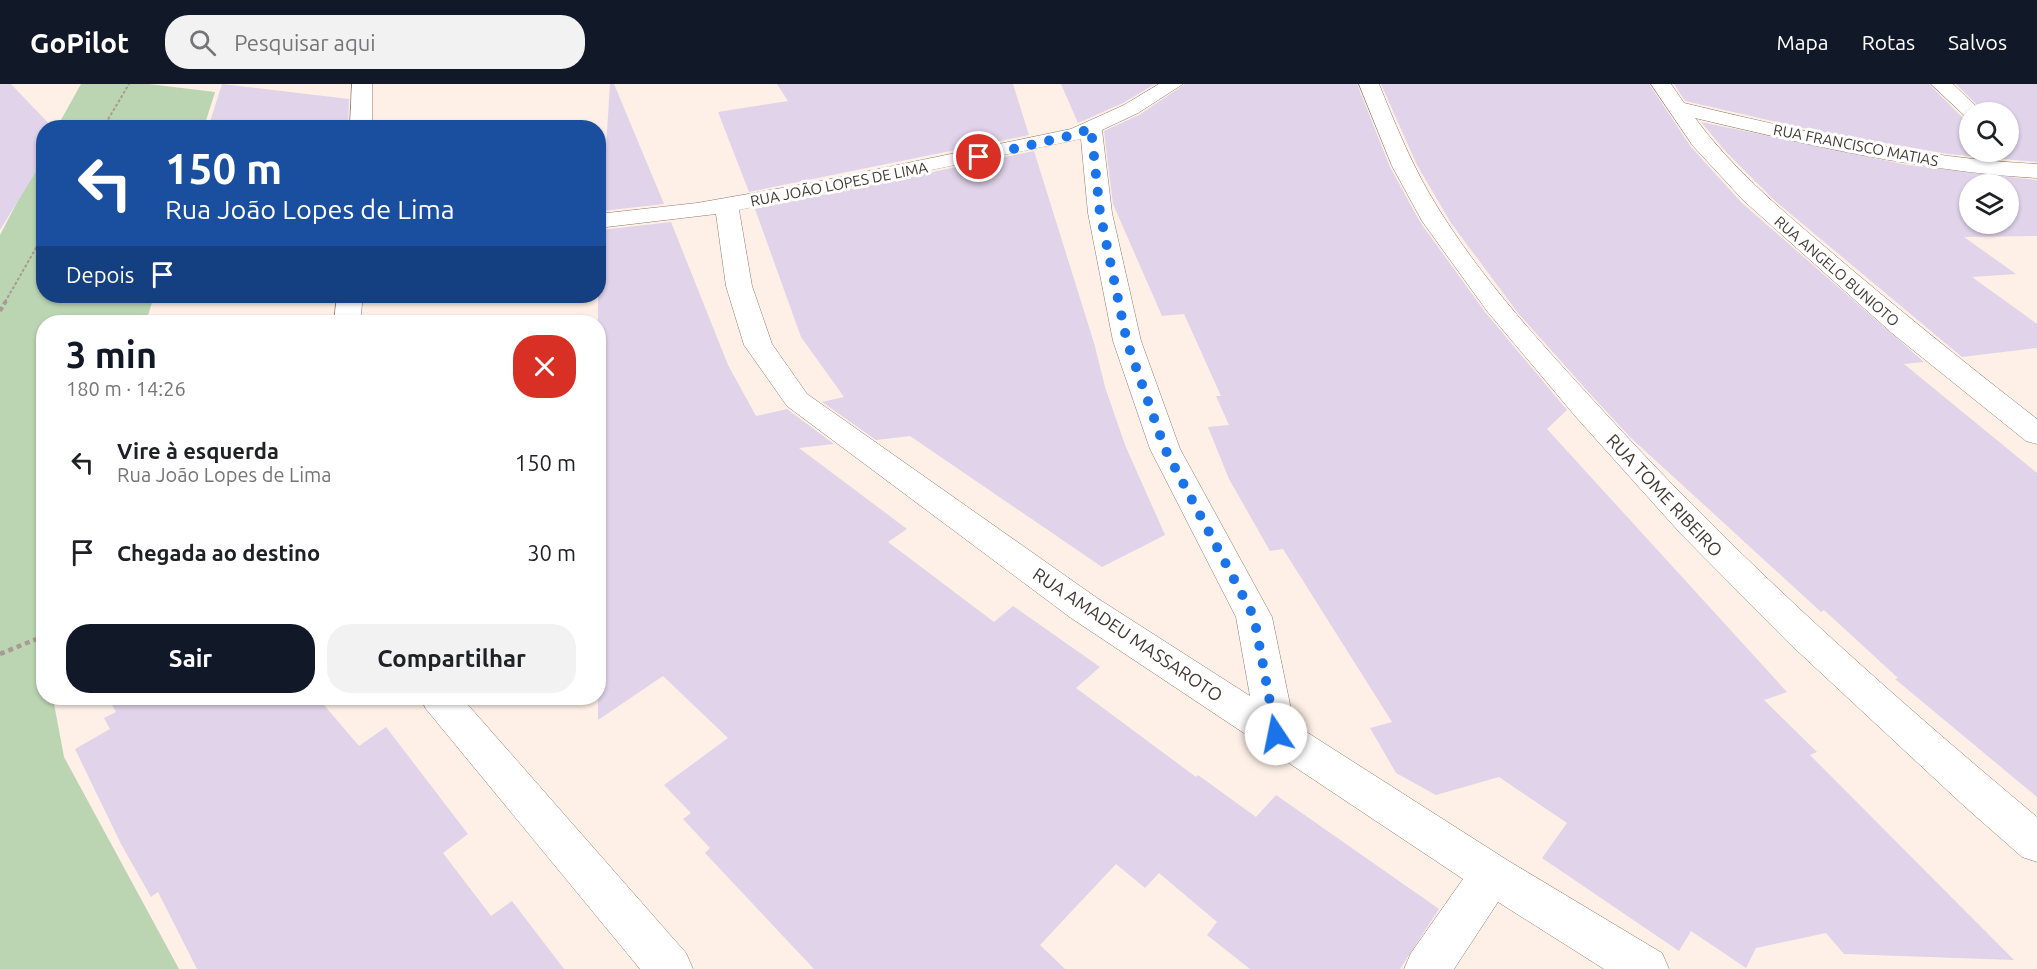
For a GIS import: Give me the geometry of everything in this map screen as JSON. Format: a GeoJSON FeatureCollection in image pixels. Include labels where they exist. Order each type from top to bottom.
{"type":"FeatureCollection","features":[{"type":"Feature","properties":{"kind":"street"},"geometry":{"type":"LineString","coordinates":[[361,120],[362,84]]}},
{"type":"Feature","properties":{"kind":"street","name":"RUA JOÃO LOPES DE LIMA"},"geometry":{"type":"LineString","coordinates":[[606,220],[726,205],[979,157],[1077,134],[1131,109],[1173,84]]}},
{"type":"Feature","properties":{"kind":"street","name":"RUA TOME RIBEIRO"},"geometry":{"type":"LineString","coordinates":[[1369,84],[1390,139],[1418,193],[1451,243],[1521,336],[1629,460],[1761,596],[1908,734],[2037,843]]}},
{"type":"Feature","properties":{"kind":"street"},"geometry":{"type":"LineString","coordinates":[[1941,84],[1961,102]]}},
{"type":"Feature","properties":{"kind":"street","name":"RUA FRANCISCO MATIAS"},"geometry":{"type":"LineString","coordinates":[[1663,91],[1855,147],[1990,168],[2036,171]]}},
{"type":"Feature","properties":{"kind":"street","name":"RUA ANGELO BUNIOTO"},"geometry":{"type":"LineString","coordinates":[[1663,91],[1701,141],[1752,196],[1822,259],[1982,393],[2037,434]]}},
{"type":"Feature","properties":{"kind":"street"},"geometry":{"type":"LineString","coordinates":[[1091,128],[1100,213],[1127,342],[1165,449],[1254,617],[1276,734]]}},
{"type":"Feature","properties":{"kind":"street"},"geometry":{"type":"LineString","coordinates":[[2019,156],[2036,171]]}},
{"type":"Feature","properties":{"kind":"street","name":"RUA AMADEU MASSAROTO"},"geometry":{"type":"LineString","coordinates":[[726,205],[739,286],[758,345],[797,400],[1084,608],[1492,874],[1646,969]]}},
{"type":"Feature","properties":{"kind":"street"},"geometry":{"type":"LineString","coordinates":[[445,705],[670,969]]}},
{"type":"Feature","properties":{"kind":"street"},"geometry":{"type":"LineString","coordinates":[[1426,969],[1492,874]]}},
{"type":"Feature","properties":{"kind":"path"},"geometry":{"type":"LineString","coordinates":[[107,120],[129,84]]}},
{"type":"Feature","properties":{"kind":"path"},"geometry":{"type":"LineString","coordinates":[[0,311],[36,248]]}},
{"type":"Feature","properties":{"kind":"path"},"geometry":{"type":"LineString","coordinates":[[0,654],[36,639]]}},
{"type":"Feature","properties":{"kind":"green space"},"geometry":{"type":"Polygon","coordinates":[[[81,84],[149,84],[215,92],[206,120],[61,120],[81,84]]]}},
{"type":"Feature","properties":{"kind":"green space"},"geometry":{"type":"Polygon","coordinates":[[[36,166],[36,303],[152,303],[148,315],[36,315],[36,705],[54,705],[64,757],[179,969],[0,969],[0,235],[36,166]]]}},
{"type":"Feature","properties":{"kind":"building"},"geometry":{"type":"Polygon","coordinates":[[[0,84],[11,84],[45,120],[36,120],[36,172],[0,230],[0,84]]]}},
{"type":"Feature","properties":{"kind":"building"},"geometry":{"type":"Polygon","coordinates":[[[222,84],[349,99],[348,120],[211,120],[222,84]]]}},
{"type":"Feature","properties":{"kind":"building"},"geometry":{"type":"Polygon","coordinates":[[[610,84],[614,84],[664,204],[606,211],[606,148],[610,84]]]}},
{"type":"Feature","properties":{"kind":"building"},"geometry":{"type":"Polygon","coordinates":[[[777,84],[1013,84],[1029,135],[749,192],[718,112],[788,101],[777,84]]]}},
{"type":"Feature","properties":{"kind":"building"},"geometry":{"type":"Polygon","coordinates":[[[1061,84],[1155,84],[1123,103],[1078,123],[1061,84]]]}},
{"type":"Feature","properties":{"kind":"building"},"geometry":{"type":"Polygon","coordinates":[[[1185,84],[1357,84],[1390,167],[1420,222],[1485,312],[1567,410],[1547,429],[1787,692],[1764,700],[1817,752],[1810,755],[2014,960],[1844,954],[1826,933],[1756,948],[1746,968],[1691,931],[1679,951],[1542,858],[1567,823],[1499,777],[1436,795],[1396,773],[1370,728],[1392,722],[1283,549],[1270,551],[1229,479],[1208,427],[1229,425],[1216,396],[1221,396],[1184,314],[1162,316],[1113,204],[1104,131],[1139,115],[1185,84]]]}},
{"type":"Feature","properties":{"kind":"building"},"geometry":{"type":"Polygon","coordinates":[[[1381,84],[1649,84],[1691,147],[1742,203],[1924,362],[1904,364],[2037,473],[2037,797],[1895,679],[1898,678],[1824,610],[1821,612],[1630,437],[1593,397],[1518,313],[1451,223],[1417,165],[1381,84]]]}},
{"type":"Feature","properties":{"kind":"building"},"geometry":{"type":"Polygon","coordinates":[[[1674,84],[1929,84],[1959,114],[1959,155],[1816,131],[1685,101],[1674,84]]]}},
{"type":"Feature","properties":{"kind":"building"},"geometry":{"type":"Polygon","coordinates":[[[1956,84],[2037,84],[2037,162],[2019,160],[2019,102],[1974,102],[1956,84]]]}},
{"type":"Feature","properties":{"kind":"building"},"geometry":{"type":"Polygon","coordinates":[[[1701,122],[1907,165],[1985,174],[1959,174],[1959,234],[2019,234],[2019,178],[2037,180],[2037,236],[1964,237],[2016,274],[1972,277],[2037,324],[2037,348],[1962,357],[1774,200],[1726,152],[1701,122]]]}},
{"type":"Feature","properties":{"kind":"building"},"geometry":{"type":"Polygon","coordinates":[[[1034,151],[1094,343],[1105,387],[1125,445],[1165,535],[1102,567],[910,436],[876,440],[822,402],[844,397],[801,337],[755,209],[1034,151]]]}},
{"type":"Feature","properties":{"kind":"building"},"geometry":{"type":"Polygon","coordinates":[[[671,222],[728,365],[756,416],[787,409],[834,444],[799,448],[907,529],[888,542],[994,622],[1013,606],[1100,667],[1076,688],[1196,777],[1198,775],[1256,817],[1276,795],[1439,909],[1400,969],[1250,969],[1207,935],[1217,922],[1159,873],[1145,888],[1116,864],[1040,945],[1065,969],[814,969],[705,853],[710,848],[683,819],[691,813],[664,785],[728,738],[663,676],[598,720],[598,705],[606,705],[606,315],[598,315],[598,303],[606,303],[606,229],[671,222]]]}},
{"type":"Feature","properties":{"kind":"building"},"geometry":{"type":"Polygon","coordinates":[[[112,705],[324,705],[359,746],[386,727],[468,834],[443,853],[491,916],[512,901],[564,969],[197,969],[158,892],[151,897],[121,844],[75,749],[110,729],[104,718],[116,712],[112,705]]]}},
{"type":"Feature","properties":{"kind":"route"},"geometry":{"type":"LineString","coordinates":[[979,157],[1077,134],[1091,128],[1100,213],[1127,342],[1165,449],[1254,617],[1276,734]]}}]}
